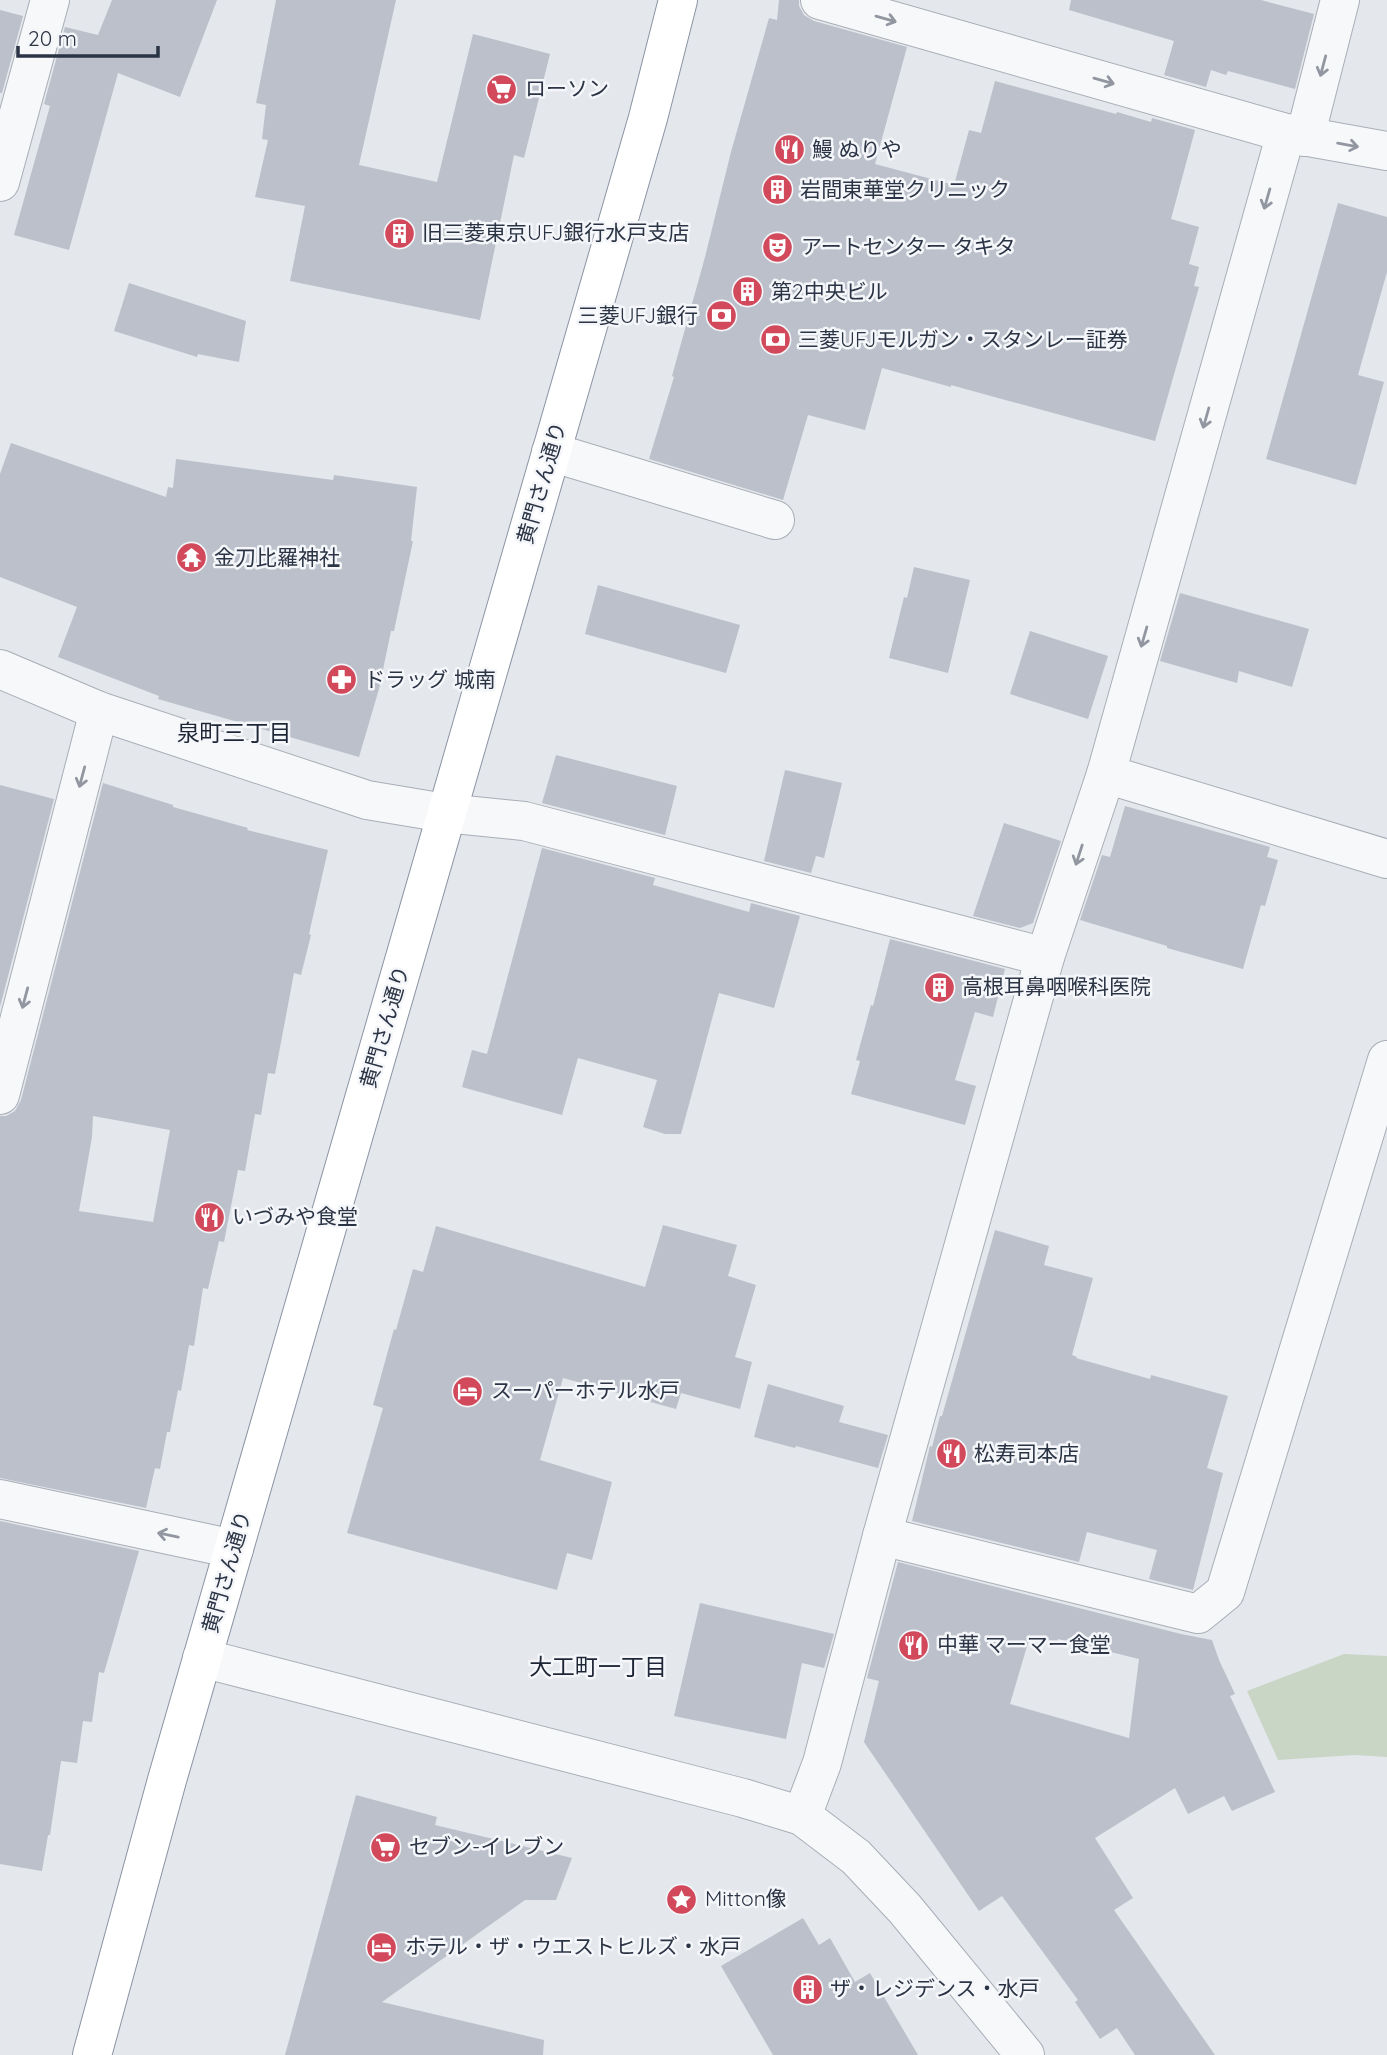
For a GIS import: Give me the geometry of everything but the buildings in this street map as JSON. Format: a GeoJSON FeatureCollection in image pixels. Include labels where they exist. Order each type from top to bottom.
{"type":"FeatureCollection","features":[{"type":"Feature","properties":{"kind":"highway","name":"黄門さん通り"},"geometry":{"type":"LineString","coordinates":[[92,2055],[150,1838],[648,118],[678,0]]}},
{"type":"Feature","properties":{"kind":"street"},"geometry":{"type":"LineString","coordinates":[[0,182],[50,0]]}},
{"type":"Feature","properties":{"kind":"street"},"geometry":{"type":"LineString","coordinates":[[820,0],[1295,135],[1387,151]]}},
{"type":"Feature","properties":{"kind":"street"},"geometry":{"type":"LineString","coordinates":[[802,1816],[822,1763],[882,1536],[1045,957],[1105,774],[1295,135],[1340,0]]}},
{"type":"Feature","properties":{"kind":"street"},"geometry":{"type":"LineString","coordinates":[[551,452],[775,520]]}},
{"type":"Feature","properties":{"kind":"street"},"geometry":{"type":"LineString","coordinates":[[0,669],[100,711],[367,800],[537,824],[1045,957]]}},
{"type":"Feature","properties":{"kind":"street"},"geometry":{"type":"LineString","coordinates":[[0,1095],[100,711]]}},
{"type":"Feature","properties":{"kind":"street"},"geometry":{"type":"LineString","coordinates":[[1105,774],[1387,859]]}},
{"type":"Feature","properties":{"kind":"street"},"geometry":{"type":"LineString","coordinates":[[882,1536],[1198,1614],[1225,1592],[1387,1060]]}},
{"type":"Feature","properties":{"kind":"street"},"geometry":{"type":"LineString","coordinates":[[0,1499],[234,1549]]}},
{"type":"Feature","properties":{"kind":"street"},"geometry":{"type":"LineString","coordinates":[[202,1658],[743,1798],[802,1816],[856,1857],[905,1909],[1025,2055]]}},
{"type":"Feature","properties":{"kind":"green space"},"geometry":{"type":"Polygon","coordinates":[[[1344,1654],[1387,1656],[1387,1757],[1355,1755],[1278,1760],[1247,1691],[1344,1654]]]}},
{"type":"Feature","properties":{"kind":"place","name":"ローソン"},"geometry":{"type":"Point","coordinates":[502,89]}},
{"type":"Feature","properties":{"kind":"place","name":"鰻 ぬりや"},"geometry":{"type":"Point","coordinates":[789,150]}},
{"type":"Feature","properties":{"kind":"place","name":"岩間東華堂クリニック"},"geometry":{"type":"Point","coordinates":[777,190]}},
{"type":"Feature","properties":{"kind":"place","name":"旧三菱東京UFJ銀行水戸支店"},"geometry":{"type":"Point","coordinates":[399,233]}},
{"type":"Feature","properties":{"kind":"place","name":"アートセンター タキタ"},"geometry":{"type":"Point","coordinates":[778,247]}},
{"type":"Feature","properties":{"kind":"place","name":"第2中央ビル"},"geometry":{"type":"Point","coordinates":[748,292]}},
{"type":"Feature","properties":{"kind":"place","name":"三菱UFJ銀行"},"geometry":{"type":"Point","coordinates":[721,316]}},
{"type":"Feature","properties":{"kind":"place","name":"三菱UFJモルガン・スタンレー証券"},"geometry":{"type":"Point","coordinates":[775,340]}},
{"type":"Feature","properties":{"kind":"place","name":"金刀比羅神社"},"geometry":{"type":"Point","coordinates":[191,558]}},
{"type":"Feature","properties":{"kind":"place","name":"ドラッグ 城南"},"geometry":{"type":"Point","coordinates":[341,680]}},
{"type":"Feature","properties":{"kind":"place","name":"高根耳鼻咽喉科医院"},"geometry":{"type":"Point","coordinates":[939,987]}},
{"type":"Feature","properties":{"kind":"place","name":"いづみや食堂"},"geometry":{"type":"Point","coordinates":[209,1217]}},
{"type":"Feature","properties":{"kind":"place","name":"スーパーホテル水戸"},"geometry":{"type":"Point","coordinates":[468,1391]}},
{"type":"Feature","properties":{"kind":"place","name":"松寿司本店"},"geometry":{"type":"Point","coordinates":[951,1454]}},
{"type":"Feature","properties":{"kind":"place","name":"中華 マーマー食堂"},"geometry":{"type":"Point","coordinates":[914,1645]}},
{"type":"Feature","properties":{"kind":"place","name":"セブン-イレブン"},"geometry":{"type":"Point","coordinates":[386,1847]}},
{"type":"Feature","properties":{"kind":"place","name":"Mitton像"},"geometry":{"type":"Point","coordinates":[682,1899]}},
{"type":"Feature","properties":{"kind":"place","name":"ホテル・ザ・ウエストヒルズ・水戸"},"geometry":{"type":"Point","coordinates":[382,1947]}},
{"type":"Feature","properties":{"kind":"place","name":"ザ・レジデンス・水戸"},"geometry":{"type":"Point","coordinates":[807,1989]}},
{"type":"Feature","properties":{"kind":"district","name":"泉町三丁目"},"geometry":{"type":"Point","coordinates":[234,733]}},
{"type":"Feature","properties":{"kind":"district","name":"大工町一丁目"},"geometry":{"type":"Point","coordinates":[598,1667]}}]}
